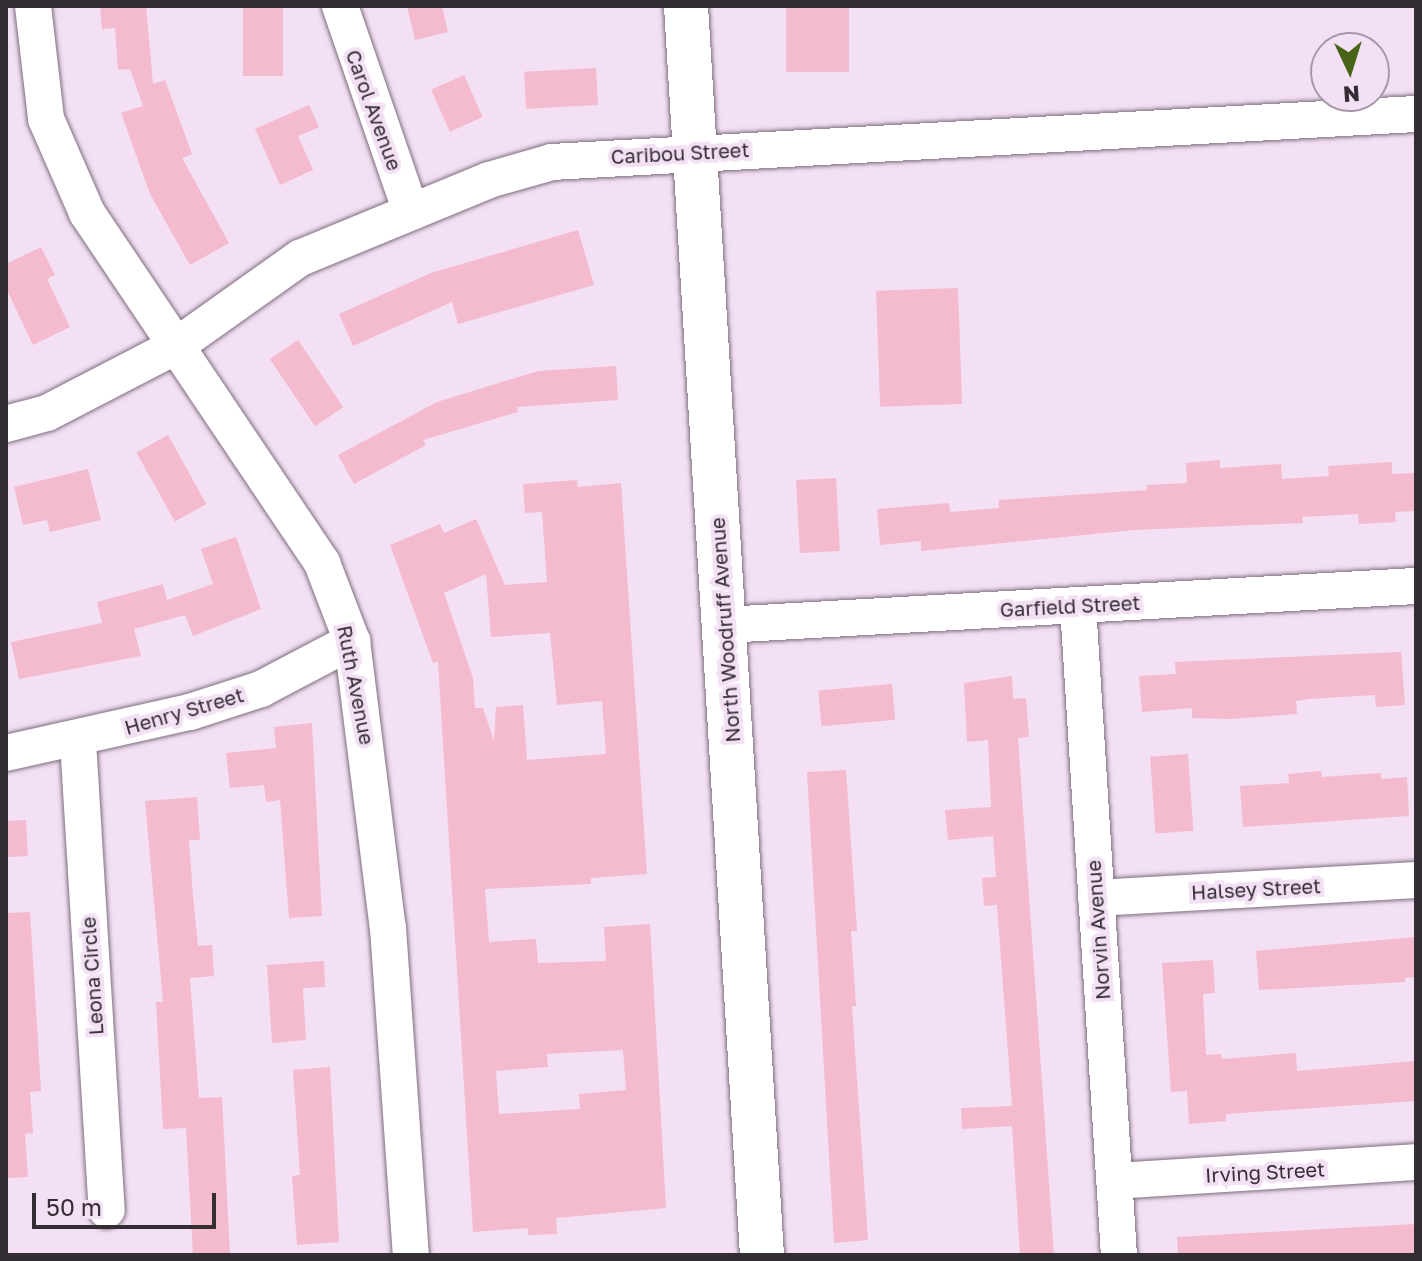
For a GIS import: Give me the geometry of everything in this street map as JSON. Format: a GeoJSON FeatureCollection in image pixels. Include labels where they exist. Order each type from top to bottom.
{"type":"FeatureCollection","features":[{"type":"Feature","properties":{"kind":"main road","name":"North Woodruff Avenue"},"geometry":{"type":"LineString","coordinates":[[686,6],[762,1255]]}},
{"type":"Feature","properties":{"kind":"street","name":"Ruth Avenue"},"geometry":{"type":"LineString","coordinates":[[33,6],[46,119],[87,213],[322,563],[352,641],[388,928],[411,1255]]}},
{"type":"Feature","properties":{"kind":"street","name":"Carol Avenue"},"geometry":{"type":"LineString","coordinates":[[340,6],[411,212]]}},
{"type":"Feature","properties":{"kind":"street","name":"Caribou Street"},"geometry":{"type":"LineString","coordinates":[[6,424],[47,413],[176,346],[300,258],[411,212],[552,162],[1416,114]]}},
{"type":"Feature","properties":{"kind":"street","name":"Garfield Street"},"geometry":{"type":"LineString","coordinates":[[724,625],[1416,586]]}},
{"type":"Feature","properties":{"kind":"street","name":"Norvin Avenue"},"geometry":{"type":"LineString","coordinates":[[1078,606],[1119,1255]]}},
{"type":"Feature","properties":{"kind":"street","name":"Henry Street"},"geometry":{"type":"LineString","coordinates":[[6,753],[78,741],[261,689],[352,641]]}},
{"type":"Feature","properties":{"kind":"street","name":"Leona Circle"},"geometry":{"type":"LineString","coordinates":[[78,741],[107,1210]]}},
{"type":"Feature","properties":{"kind":"street","name":"Halsey Street"},"geometry":{"type":"LineString","coordinates":[[1096,898],[1416,880]]}},
{"type":"Feature","properties":{"kind":"street","name":"Irving Street"},"geometry":{"type":"LineString","coordinates":[[1115,1181],[1416,1162]]}},
{"type":"Feature","properties":{"kind":"building"},"geometry":{"type":"Polygon","coordinates":[[[100,6],[146,6],[153,84],[165,80],[192,154],[182,158],[229,243],[190,265],[150,194],[121,113],[143,106],[130,69],[118,70],[115,28],[102,29],[100,6]]]}},
{"type":"Feature","properties":{"kind":"building"},"geometry":{"type":"Polygon","coordinates":[[[243,6],[283,6],[283,76],[243,76],[243,6]]]}},
{"type":"Feature","properties":{"kind":"building"},"geometry":{"type":"Polygon","coordinates":[[[407,6],[442,6],[448,32],[415,40],[407,6]]]}},
{"type":"Feature","properties":{"kind":"building"},"geometry":{"type":"Polygon","coordinates":[[[786,6],[849,6],[849,72],[786,72],[786,6]]]}},
{"type":"Feature","properties":{"kind":"building"},"geometry":{"type":"Polygon","coordinates":[[[596,68],[598,105],[526,109],[524,72],[596,68]]]}},
{"type":"Feature","properties":{"kind":"building"},"geometry":{"type":"Polygon","coordinates":[[[464,75],[483,117],[450,132],[431,90],[464,75]]]}},
{"type":"Feature","properties":{"kind":"building"},"geometry":{"type":"Polygon","coordinates":[[[309,105],[319,127],[298,136],[313,170],[280,185],[255,129],[309,105]]]}},
{"type":"Feature","properties":{"kind":"building"},"geometry":{"type":"Polygon","coordinates":[[[578,230],[594,285],[458,324],[452,302],[353,346],[339,314],[431,273],[578,230]]]}},
{"type":"Feature","properties":{"kind":"building"},"geometry":{"type":"Polygon","coordinates":[[[41,247],[55,275],[47,279],[70,327],[33,345],[6,288],[6,264],[41,247]]]}},
{"type":"Feature","properties":{"kind":"building"},"geometry":{"type":"Polygon","coordinates":[[[958,288],[962,404],[880,407],[876,291],[958,288]]]}},
{"type":"Feature","properties":{"kind":"building"},"geometry":{"type":"Polygon","coordinates":[[[298,340],[343,407],[315,426],[270,359],[298,340]]]}},
{"type":"Feature","properties":{"kind":"building"},"geometry":{"type":"Polygon","coordinates":[[[616,366],[618,400],[517,407],[518,412],[423,440],[426,445],[354,484],[338,455],[437,402],[538,371],[616,366]]]}},
{"type":"Feature","properties":{"kind":"building"},"geometry":{"type":"Polygon","coordinates":[[[168,435],[206,504],[175,522],[137,452],[168,435]]]}},
{"type":"Feature","properties":{"kind":"building"},"geometry":{"type":"Polygon","coordinates":[[[1220,460],[1220,468],[1281,464],[1282,479],[1329,476],[1328,466],[1392,462],[1392,474],[1416,473],[1416,511],[1395,512],[1396,522],[1359,524],[1358,514],[1302,517],[1303,523],[1134,530],[921,551],[921,541],[880,545],[877,509],[949,503],[950,512],[999,508],[999,500],[1147,490],[1147,485],[1187,483],[1186,463],[1220,460]]]}},
{"type":"Feature","properties":{"kind":"building"},"geometry":{"type":"Polygon","coordinates":[[[88,469],[101,520],[50,532],[47,520],[23,525],[14,487],[88,469]]]}},
{"type":"Feature","properties":{"kind":"building"},"geometry":{"type":"Polygon","coordinates":[[[836,478],[840,551],[800,553],[796,480],[836,478]]]}},
{"type":"Feature","properties":{"kind":"building"},"geometry":{"type":"Polygon","coordinates":[[[577,480],[578,487],[621,483],[647,874],[591,878],[591,884],[485,889],[489,942],[536,939],[538,963],[606,961],[604,927],[650,924],[666,1208],[556,1218],[557,1234],[528,1235],[528,1228],[473,1232],[438,662],[433,663],[390,545],[440,524],[444,533],[476,519],[505,585],[547,582],[542,512],[525,513],[523,484],[577,480]],[[486,574],[444,593],[473,678],[475,708],[483,708],[494,741],[496,707],[523,705],[527,760],[606,754],[602,701],[557,705],[550,633],[491,637],[486,574]],[[623,1050],[547,1054],[548,1067],[496,1071],[499,1114],[580,1109],[579,1094],[626,1090],[623,1050]]]}},
{"type":"Feature","properties":{"kind":"building"},"geometry":{"type":"Polygon","coordinates":[[[236,537],[261,609],[193,636],[185,615],[134,629],[141,656],[19,679],[11,642],[102,623],[97,602],[163,584],[167,600],[213,584],[201,549],[236,537]]]}},
{"type":"Feature","properties":{"kind":"building"},"geometry":{"type":"Polygon","coordinates":[[[1401,652],[1405,705],[1376,707],[1375,695],[1296,701],[1297,714],[1231,719],[1192,718],[1192,708],[1142,712],[1139,676],[1176,674],[1175,662],[1401,652]]]}},
{"type":"Feature","properties":{"kind":"building"},"geometry":{"type":"Polygon","coordinates":[[[1012,676],[1013,699],[1026,698],[1029,737],[1018,738],[1054,1255],[1020,1255],[1012,1126],[962,1129],[961,1108],[1012,1106],[997,905],[984,906],[982,878],[996,877],[993,836],[948,840],[945,810],[991,807],[988,740],[967,742],[964,683],[1012,676]]]}},
{"type":"Feature","properties":{"kind":"building"},"geometry":{"type":"Polygon","coordinates":[[[892,684],[895,720],[821,726],[818,690],[892,684]]]}},
{"type":"Feature","properties":{"kind":"building"},"geometry":{"type":"Polygon","coordinates":[[[312,723],[322,916],[289,918],[280,800],[266,802],[264,785],[230,788],[226,753],[276,748],[274,727],[312,723]]]}},
{"type":"Feature","properties":{"kind":"building"},"geometry":{"type":"Polygon","coordinates":[[[1188,754],[1193,831],[1155,833],[1150,757],[1188,754]]]}},
{"type":"Feature","properties":{"kind":"building"},"geometry":{"type":"Polygon","coordinates":[[[846,770],[857,931],[851,931],[856,1006],[852,1006],[868,1240],[834,1243],[807,772],[846,770]]]}},
{"type":"Feature","properties":{"kind":"building"},"geometry":{"type":"Polygon","coordinates":[[[1321,771],[1322,777],[1381,773],[1381,779],[1407,777],[1409,816],[1243,827],[1240,786],[1289,783],[1288,774],[1321,771]]]}},
{"type":"Feature","properties":{"kind":"building"},"geometry":{"type":"Polygon","coordinates":[[[197,797],[200,840],[189,840],[193,896],[198,946],[212,945],[214,976],[190,978],[199,1098],[222,1097],[230,1255],[193,1255],[186,1128],[163,1129],[156,1002],[163,1002],[145,801],[197,797]]]}},
{"type":"Feature","properties":{"kind":"building"},"geometry":{"type":"Polygon","coordinates":[[[26,820],[28,856],[8,857],[6,821],[26,820]]]}},
{"type":"Feature","properties":{"kind":"building"},"geometry":{"type":"Polygon","coordinates":[[[30,912],[41,1091],[30,1092],[33,1133],[25,1134],[28,1177],[6,1178],[6,913],[30,912]]]}},
{"type":"Feature","properties":{"kind":"building"},"geometry":{"type":"Polygon","coordinates":[[[1416,937],[1416,977],[1405,978],[1405,982],[1259,990],[1256,951],[1416,937]]]}},
{"type":"Feature","properties":{"kind":"building"},"geometry":{"type":"Polygon","coordinates":[[[1213,960],[1215,993],[1203,994],[1206,1055],[1221,1054],[1222,1059],[1296,1053],[1297,1071],[1416,1061],[1416,1101],[1226,1114],[1226,1121],[1189,1124],[1187,1091],[1171,1092],[1162,963],[1213,960]]]}},
{"type":"Feature","properties":{"kind":"building"},"geometry":{"type":"Polygon","coordinates":[[[324,961],[325,987],[303,988],[306,1040],[272,1043],[267,965],[324,961]]]}},
{"type":"Feature","properties":{"kind":"building"},"geometry":{"type":"Polygon","coordinates":[[[330,1067],[339,1242],[297,1245],[292,1176],[300,1175],[293,1070],[330,1067]]]}},
{"type":"Feature","properties":{"kind":"building"},"geometry":{"type":"Polygon","coordinates":[[[1416,1224],[1416,1255],[1178,1255],[1177,1237],[1416,1224]]]}}]}
